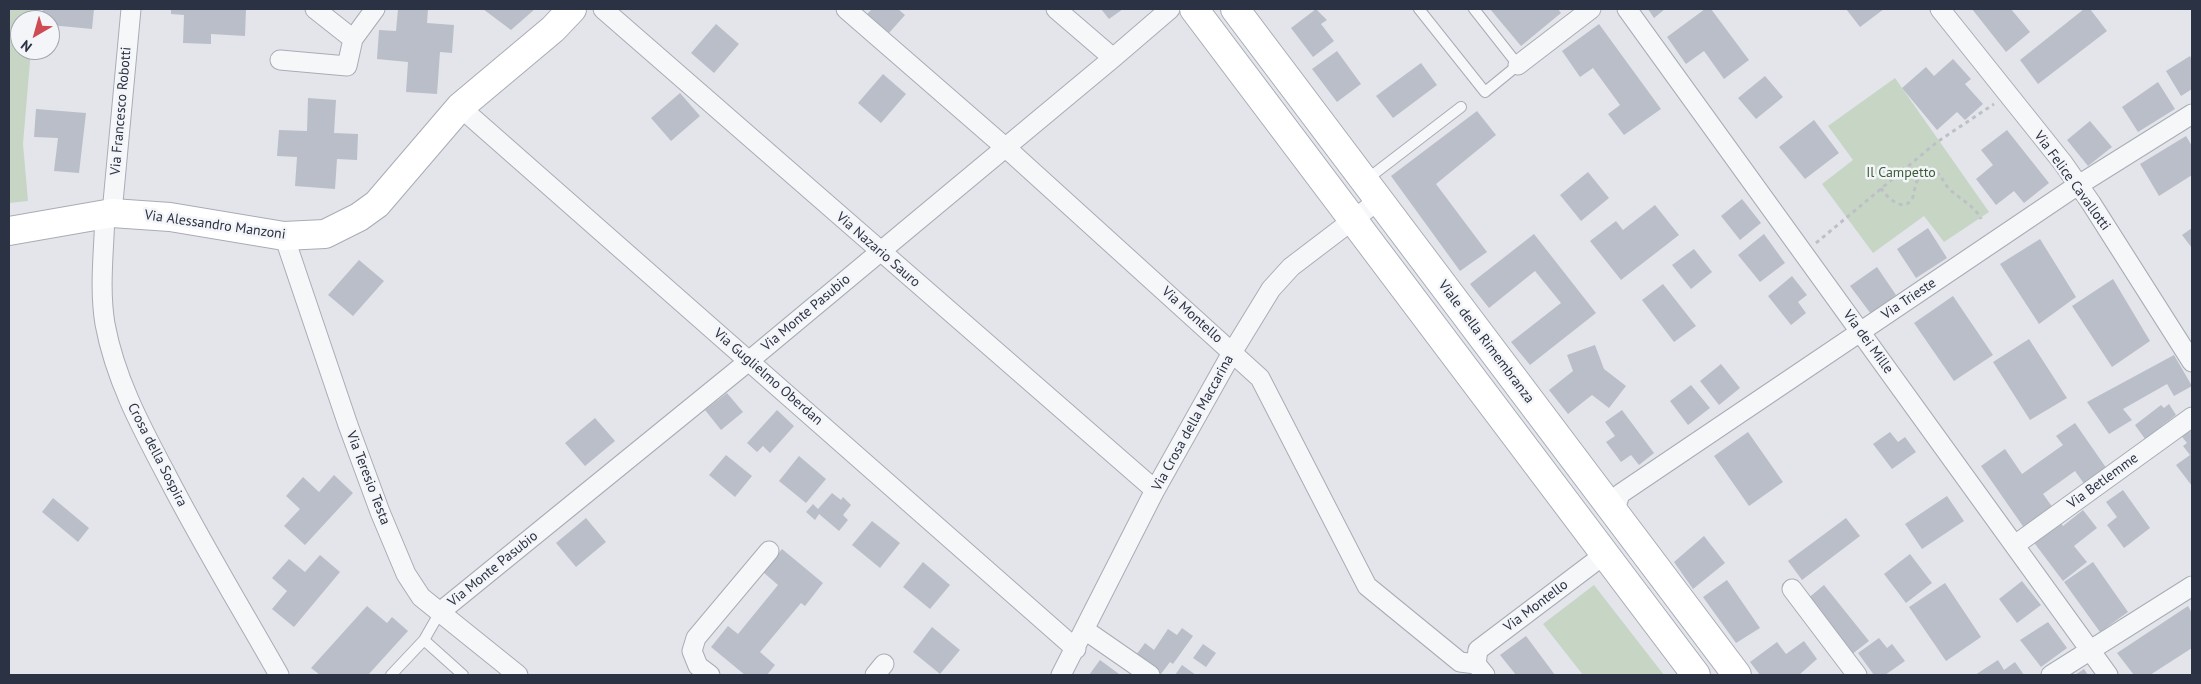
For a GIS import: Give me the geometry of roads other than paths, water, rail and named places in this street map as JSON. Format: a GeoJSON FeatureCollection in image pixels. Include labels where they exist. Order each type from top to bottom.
{"type":"FeatureCollection","features":[{"type":"Feature","properties":{"kind":"street","name":"Via Francesco Robotti"},"geometry":{"type":"LineString","coordinates":[[108,214],[131,9]]}},
{"type":"Feature","properties":{"kind":"street"},"geometry":{"type":"LineString","coordinates":[[315,9],[353,39]]}},
{"type":"Feature","properties":{"kind":"street"},"geometry":{"type":"LineString","coordinates":[[280,60],[347,66],[353,39],[375,9]]}},
{"type":"Feature","properties":{"kind":"street","name":"Via Nazario Sauro"},"geometry":{"type":"LineString","coordinates":[[603,9],[1155,490]]}},
{"type":"Feature","properties":{"kind":"street","name":"Via Montello"},"geometry":{"type":"LineString","coordinates":[[846,9],[1006,148],[1233,351],[1260,378],[1367,586],[1460,662],[1480,670],[1478,650],[1606,555]]}},
{"type":"Feature","properties":{"kind":"street"},"geometry":{"type":"LineString","coordinates":[[1056,9],[1113,58]]}},
{"type":"Feature","properties":{"kind":"street","name":"Via Monte Pasubio"},"geometry":{"type":"LineString","coordinates":[[440,612],[750,360],[1170,9]]}},
{"type":"Feature","properties":{"kind":"street"},"geometry":{"type":"LineString","coordinates":[[1194,9],[1696,675]]}},
{"type":"Feature","properties":{"kind":"street","name":"Viale della Rimembranza"},"geometry":{"type":"LineString","coordinates":[[1235,9],[1737,675]]}},
{"type":"Feature","properties":{"kind":"street"},"geometry":{"type":"LineString","coordinates":[[1518,65],[1590,9]]}},
{"type":"Feature","properties":{"kind":"street","name":"Via dei Mille"},"geometry":{"type":"LineString","coordinates":[[1627,9],[2108,675]]}},
{"type":"Feature","properties":{"kind":"street","name":"Via Felice Cavallotti"},"geometry":{"type":"LineString","coordinates":[[1940,9],[2078,185],[2192,362]]}},
{"type":"Feature","properties":{"kind":"street","name":"Via Alessandro Manzoni"},"geometry":{"type":"LineString","coordinates":[[9,231],[108,214],[170,217],[284,236],[325,234],[359,217],[377,204],[460,107],[553,29],[568,10]]}},
{"type":"Feature","properties":{"kind":"street","name":"Via Guglielmo Oberdan"},"geometry":{"type":"LineString","coordinates":[[460,107],[750,360],[1076,649]]}},
{"type":"Feature","properties":{"kind":"street","name":"Via Trieste"},"geometry":{"type":"LineString","coordinates":[[1617,517],[1620,494],[2078,185],[2192,114]]}},
{"type":"Feature","properties":{"kind":"street","name":"Via Crosa della Maccarina"},"geometry":{"type":"LineString","coordinates":[[1060,675],[1076,649],[1155,490],[1233,351],[1279,278],[1353,220],[1372,191]]}},
{"type":"Feature","properties":{"kind":"street","name":"Crosa della Sospira"},"geometry":{"type":"LineString","coordinates":[[108,214],[102,291],[106,329],[120,380],[132,409],[191,522],[279,675]]}},
{"type":"Feature","properties":{"kind":"street","name":"Via Teresio Testa"},"geometry":{"type":"LineString","coordinates":[[284,236],[342,407],[384,521],[406,574],[421,597],[518,675]]}},
{"type":"Feature","properties":{"kind":"street","name":"Via Betlemme"},"geometry":{"type":"LineString","coordinates":[[2015,545],[2192,417]]}},
{"type":"Feature","properties":{"kind":"street"},"geometry":{"type":"LineString","coordinates":[[1581,522],[1582,516],[1590,508],[1602,504],[1617,517],[1629,539],[1625,547],[1618,554],[1606,555]]}},
{"type":"Feature","properties":{"kind":"street"},"geometry":{"type":"LineString","coordinates":[[710,675],[698,666],[692,651],[696,638],[769,551]]}},
{"type":"Feature","properties":{"kind":"street"},"geometry":{"type":"LineString","coordinates":[[2051,675],[2192,586]]}},
{"type":"Feature","properties":{"kind":"street"},"geometry":{"type":"LineString","coordinates":[[1792,589],[1857,675]]}},
{"type":"Feature","properties":{"kind":"street"},"geometry":{"type":"LineString","coordinates":[[1085,630],[1150,675]]}},
{"type":"Feature","properties":{"kind":"lane"},"geometry":{"type":"LineString","coordinates":[[1420,9],[1485,92],[1518,65],[1474,9]]}},
{"type":"Feature","properties":{"kind":"lane"},"geometry":{"type":"LineString","coordinates":[[1372,191],[1461,107]]}},
{"type":"Feature","properties":{"kind":"lane"},"geometry":{"type":"LineString","coordinates":[[391,675],[424,640],[440,612]]}},
{"type":"Feature","properties":{"kind":"lane"},"geometry":{"type":"LineString","coordinates":[[424,640],[464,675]]}},
{"type":"Feature","properties":{"kind":"park label","name":"Il Campetto"},"geometry":{"type":"Point","coordinates":[1901,173]}}]}
